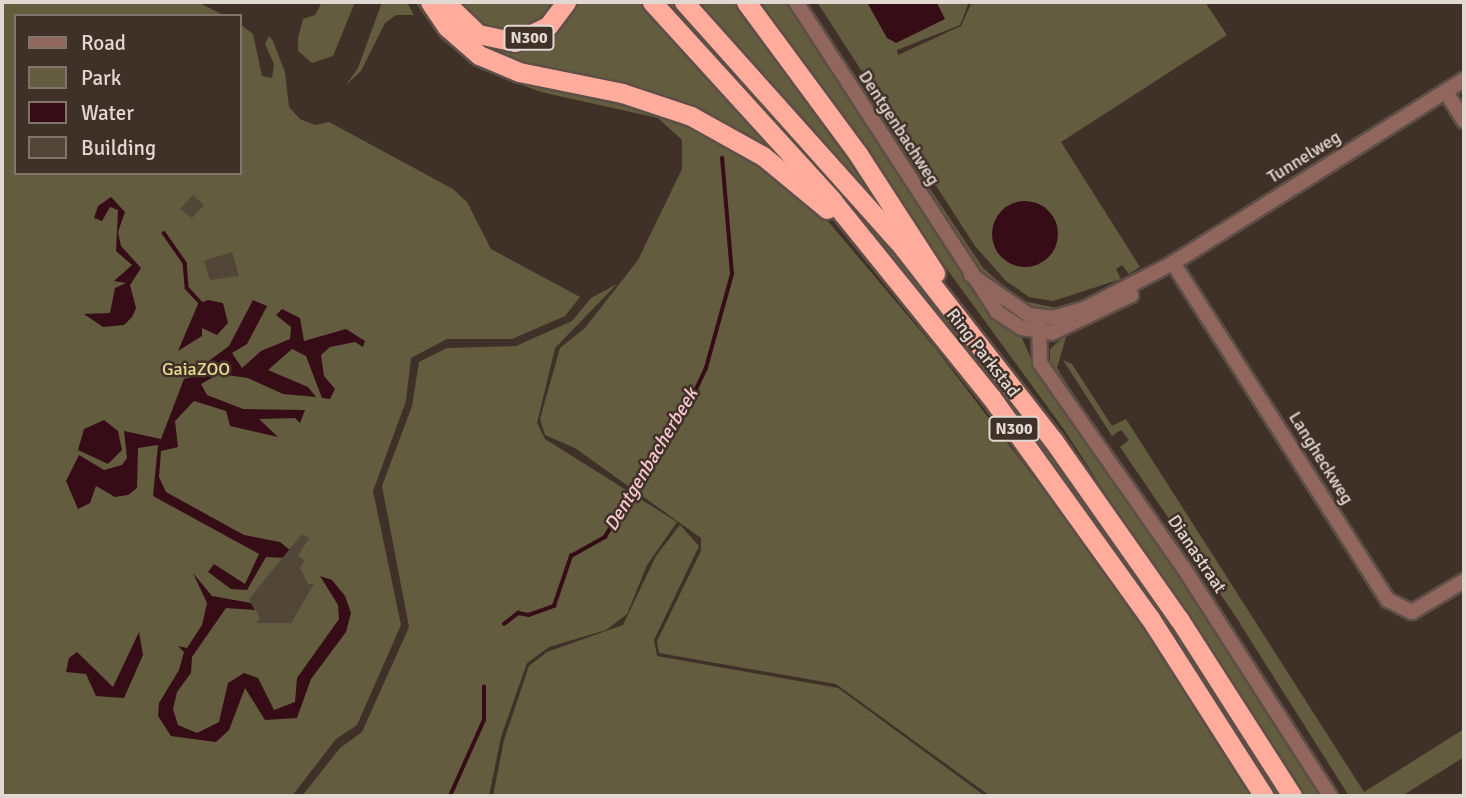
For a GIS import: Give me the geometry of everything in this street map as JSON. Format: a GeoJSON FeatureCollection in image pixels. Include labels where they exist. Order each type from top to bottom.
{"type":"FeatureCollection","features":[{"type":"Feature","properties":{"kind":"highway","name":"N300"},"geometry":{"type":"LineString","coordinates":[[430,2],[462,42],[496,64],[646,99],[729,135],[870,246]]}},
{"type":"Feature","properties":{"kind":"highway","name":"N300"},"geometry":{"type":"LineString","coordinates":[[445,2],[478,34],[515,42],[548,26],[566,2]]}},
{"type":"Feature","properties":{"kind":"highway","name":"Ring Parkstad"},"geometry":{"type":"LineString","coordinates":[[652,2],[870,246],[1042,466],[1171,650],[1264,796]]}},
{"type":"Feature","properties":{"kind":"highway","name":"Ring Parkstad"},"geometry":{"type":"LineString","coordinates":[[684,2],[830,161],[962,322],[1130,547],[1292,796]]}},
{"type":"Feature","properties":{"kind":"highway","name":"N300"},"geometry":{"type":"LineString","coordinates":[[746,2],[910,230],[962,322]]}},
{"type":"Feature","properties":{"kind":"street","name":"Dentgenbachweg"},"geometry":{"type":"LineString","coordinates":[[796,2],[997,312],[1039,333]]}},
{"type":"Feature","properties":{"kind":"street","name":"Tunnelweg"},"geometry":{"type":"LineString","coordinates":[[1039,318],[1084,309],[1168,266],[1464,80]]}},
{"type":"Feature","properties":{"kind":"street"},"geometry":{"type":"LineString","coordinates":[[1446,92],[1464,121]]}},
{"type":"Feature","properties":{"kind":"street","name":"Tunnelweg"},"geometry":{"type":"LineString","coordinates":[[1039,333],[1093,318],[1155,280],[1168,266]]}},
{"type":"Feature","properties":{"kind":"street","name":"Langheckweg"},"geometry":{"type":"LineString","coordinates":[[1168,266],[1388,600],[1412,612],[1464,582]]}},
{"type":"Feature","properties":{"kind":"street","name":"Dentgenbachweg"},"geometry":{"type":"LineString","coordinates":[[971,275],[1039,318]]}},
{"type":"Feature","properties":{"kind":"street"},"geometry":{"type":"LineString","coordinates":[[1039,318],[1039,333]]}},
{"type":"Feature","properties":{"kind":"street","name":"Dianastraat"},"geometry":{"type":"LineString","coordinates":[[1039,333],[1038,354],[1045,371],[1185,570],[1330,796]]}},
{"type":"Feature","properties":{"kind":"green space","name":"GaiaZOO"},"geometry":{"type":"Polygon","coordinates":[[[2,2],[198,2],[221,14],[14,14],[14,175],[242,175],[242,26],[253,34],[262,76],[272,78],[274,64],[265,44],[269,36],[273,41],[285,72],[289,107],[300,119],[315,125],[329,122],[453,189],[467,202],[491,249],[580,297],[565,316],[512,339],[447,339],[411,358],[406,401],[373,491],[401,625],[357,725],[336,739],[292,796],[2,796],[2,2]]]}},
{"type":"Feature","properties":{"kind":"green space"},"geometry":{"type":"Polygon","coordinates":[[[322,2],[355,2],[333,56],[312,63],[298,51],[298,38],[303,19],[315,15],[322,2]]]}},
{"type":"Feature","properties":{"kind":"green space"},"geometry":{"type":"Polygon","coordinates":[[[382,2],[407,2],[414,15],[396,15],[385,23],[361,71],[346,85],[358,68],[382,2]]]}},
{"type":"Feature","properties":{"kind":"green space"},"geometry":{"type":"Polygon","coordinates":[[[415,2],[424,2],[453,40],[634,101],[738,147],[810,200],[936,349],[1134,609],[1255,796],[990,796],[836,684],[659,653],[657,641],[701,551],[701,538],[575,448],[545,435],[540,419],[560,348],[585,328],[638,260],[682,169],[682,140],[658,118],[541,92],[480,69],[441,39],[415,2]]]}},
{"type":"Feature","properties":{"kind":"green space"},"geometry":{"type":"Polygon","coordinates":[[[441,2],[506,46],[571,2],[641,2],[795,169],[731,131],[491,55],[441,2]]]}},
{"type":"Feature","properties":{"kind":"green space"},"geometry":{"type":"Polygon","coordinates":[[[451,2],[561,2],[540,27],[496,36],[451,2]]]}},
{"type":"Feature","properties":{"kind":"green space"},"geometry":{"type":"Polygon","coordinates":[[[660,2],[675,2],[826,168],[993,371],[1133,563],[1285,796],[1272,796],[1157,617],[660,2]]]}},
{"type":"Feature","properties":{"kind":"green space"},"geometry":{"type":"Polygon","coordinates":[[[693,2],[740,2],[873,189],[868,190],[831,153],[693,2]]]}},
{"type":"Feature","properties":{"kind":"green space"},"geometry":{"type":"Polygon","coordinates":[[[752,2],[788,2],[976,297],[1021,336],[1034,365],[1155,537],[1323,796],[1302,796],[1065,431],[752,2]]]}},
{"type":"Feature","properties":{"kind":"green space"},"geometry":{"type":"Polygon","coordinates":[[[805,2],[983,268],[1020,300],[1060,309],[1032,310],[978,269],[805,2]]]}},
{"type":"Feature","properties":{"kind":"green space"},"geometry":{"type":"Polygon","coordinates":[[[817,2],[867,2],[887,38],[937,3],[927,2],[969,2],[960,25],[897,50],[898,55],[961,26],[972,2],[1205,2],[1227,35],[1061,142],[1140,267],[1129,274],[1122,265],[1116,269],[1121,279],[1053,301],[1029,297],[1006,281],[975,246],[817,2]],[[1038,204],[995,221],[998,253],[1011,264],[1039,263],[1054,247],[1056,225],[1038,204]]]}},
{"type":"Feature","properties":{"kind":"green space"},"geometry":{"type":"Polygon","coordinates":[[[617,284],[555,348],[537,423],[545,439],[677,522],[647,565],[627,614],[606,630],[549,647],[527,663],[501,737],[489,796],[302,796],[340,748],[362,732],[409,627],[382,486],[412,406],[419,362],[447,348],[516,346],[572,321],[591,298],[617,284]]]}},
{"type":"Feature","properties":{"kind":"green space"},"geometry":{"type":"Polygon","coordinates":[[[1067,334],[1057,368],[1103,441],[1050,366],[1050,349],[1067,334]]]}},
{"type":"Feature","properties":{"kind":"green space"},"geometry":{"type":"Polygon","coordinates":[[[1063,360],[1072,364],[1112,426],[1126,419],[1364,792],[1464,729],[1464,757],[1402,796],[1349,796],[1234,614],[1120,447],[1129,440],[1121,430],[1112,436],[1063,360]]]}},
{"type":"Feature","properties":{"kind":"green space"},"geometry":{"type":"Polygon","coordinates":[[[680,525],[699,546],[654,640],[657,656],[838,688],[985,796],[493,796],[504,740],[529,666],[547,652],[623,625],[656,556],[680,525]]]}},
{"type":"Feature","properties":{"kind":"water"},"geometry":{"type":"Polygon","coordinates":[[[867,2],[937,3],[945,19],[896,43],[887,38],[867,2]]]}},
{"type":"Feature","properties":{"kind":"water"},"geometry":{"type":"Polygon","coordinates":[[[111,197],[125,212],[118,232],[121,246],[141,268],[130,285],[136,308],[132,317],[124,325],[103,327],[84,314],[110,313],[115,288],[126,283],[114,281],[132,265],[116,251],[118,210],[110,207],[102,221],[94,218],[98,206],[111,197]]]}},
{"type":"Feature","properties":{"kind":"water"},"geometry":{"type":"Polygon","coordinates":[[[1025,201],[1048,211],[1058,234],[1048,257],[1025,267],[1002,257],[992,234],[1002,211],[1025,201]]]}},
{"type":"Feature","properties":{"kind":"water"},"geometry":{"type":"Polygon","coordinates":[[[208,300],[223,303],[228,323],[217,335],[202,328],[202,336],[178,351],[198,304],[208,300]]]}},
{"type":"Feature","properties":{"kind":"water"},"geometry":{"type":"Polygon","coordinates":[[[253,300],[267,306],[247,344],[232,353],[242,368],[261,351],[290,339],[291,327],[276,315],[282,309],[300,318],[304,341],[346,329],[365,341],[363,347],[355,342],[330,347],[321,355],[324,376],[335,389],[330,399],[322,398],[306,356],[292,349],[268,370],[308,387],[316,397],[283,394],[248,378],[219,374],[201,384],[207,395],[243,409],[305,410],[300,423],[295,418],[259,419],[278,437],[230,426],[226,411],[194,401],[175,421],[178,447],[161,451],[159,477],[166,492],[244,535],[280,542],[291,551],[286,558],[266,557],[247,590],[231,589],[208,572],[214,564],[245,584],[259,554],[153,496],[158,445],[138,448],[137,488],[128,495],[115,497],[96,486],[90,503],[78,509],[66,481],[79,455],[104,470],[122,465],[127,458],[124,431],[161,439],[184,379],[203,374],[206,363],[229,346],[253,300]]]}},
{"type":"Feature","properties":{"kind":"water"},"geometry":{"type":"Polygon","coordinates":[[[104,420],[118,431],[122,450],[108,464],[78,450],[84,429],[104,420]]]}},
{"type":"Feature","properties":{"kind":"water"},"geometry":{"type":"Polygon","coordinates":[[[193,573],[212,596],[251,603],[255,610],[226,608],[192,657],[191,673],[177,692],[173,709],[178,725],[197,733],[219,722],[228,683],[244,673],[258,678],[274,710],[295,702],[297,678],[339,619],[338,605],[320,576],[332,580],[345,596],[351,613],[346,632],[311,679],[297,718],[265,720],[245,688],[229,730],[216,742],[171,736],[158,716],[159,703],[179,670],[184,652],[178,646],[187,648],[202,625],[207,603],[193,573]]]}},
{"type":"Feature","properties":{"kind":"water"},"geometry":{"type":"Polygon","coordinates":[[[139,632],[143,655],[124,698],[96,696],[86,674],[66,672],[69,658],[77,652],[113,687],[139,632]]]}},
{"type":"Feature","properties":{"kind":"building"},"geometry":{"type":"Polygon","coordinates":[[[193,195],[204,205],[192,218],[180,209],[193,195]]]}},
{"type":"Feature","properties":{"kind":"building"},"geometry":{"type":"Polygon","coordinates":[[[232,252],[239,276],[210,280],[204,261],[232,252]]]}},
{"type":"Feature","properties":{"kind":"building"},"geometry":{"type":"Polygon","coordinates":[[[302,534],[309,538],[298,556],[305,560],[300,568],[308,584],[314,584],[291,623],[257,623],[260,618],[249,599],[302,534]]]}},
{"type":"Feature","properties":{"kind":"waterway","name":"Dentgenbacherbeek"},"geometry":{"type":"LineString","coordinates":[[504,624],[518,613],[529,615],[554,606],[571,556],[605,537],[670,428],[681,421],[706,368],[732,274],[722,158]]}},
{"type":"Feature","properties":{"kind":"waterway"},"geometry":{"type":"LineString","coordinates":[[164,233],[185,263],[187,288],[201,303]]}},
{"type":"Feature","properties":{"kind":"waterway","name":"Dentgenbacherbeek"},"geometry":{"type":"LineString","coordinates":[[450,796],[484,720],[484,687]]}}]}
